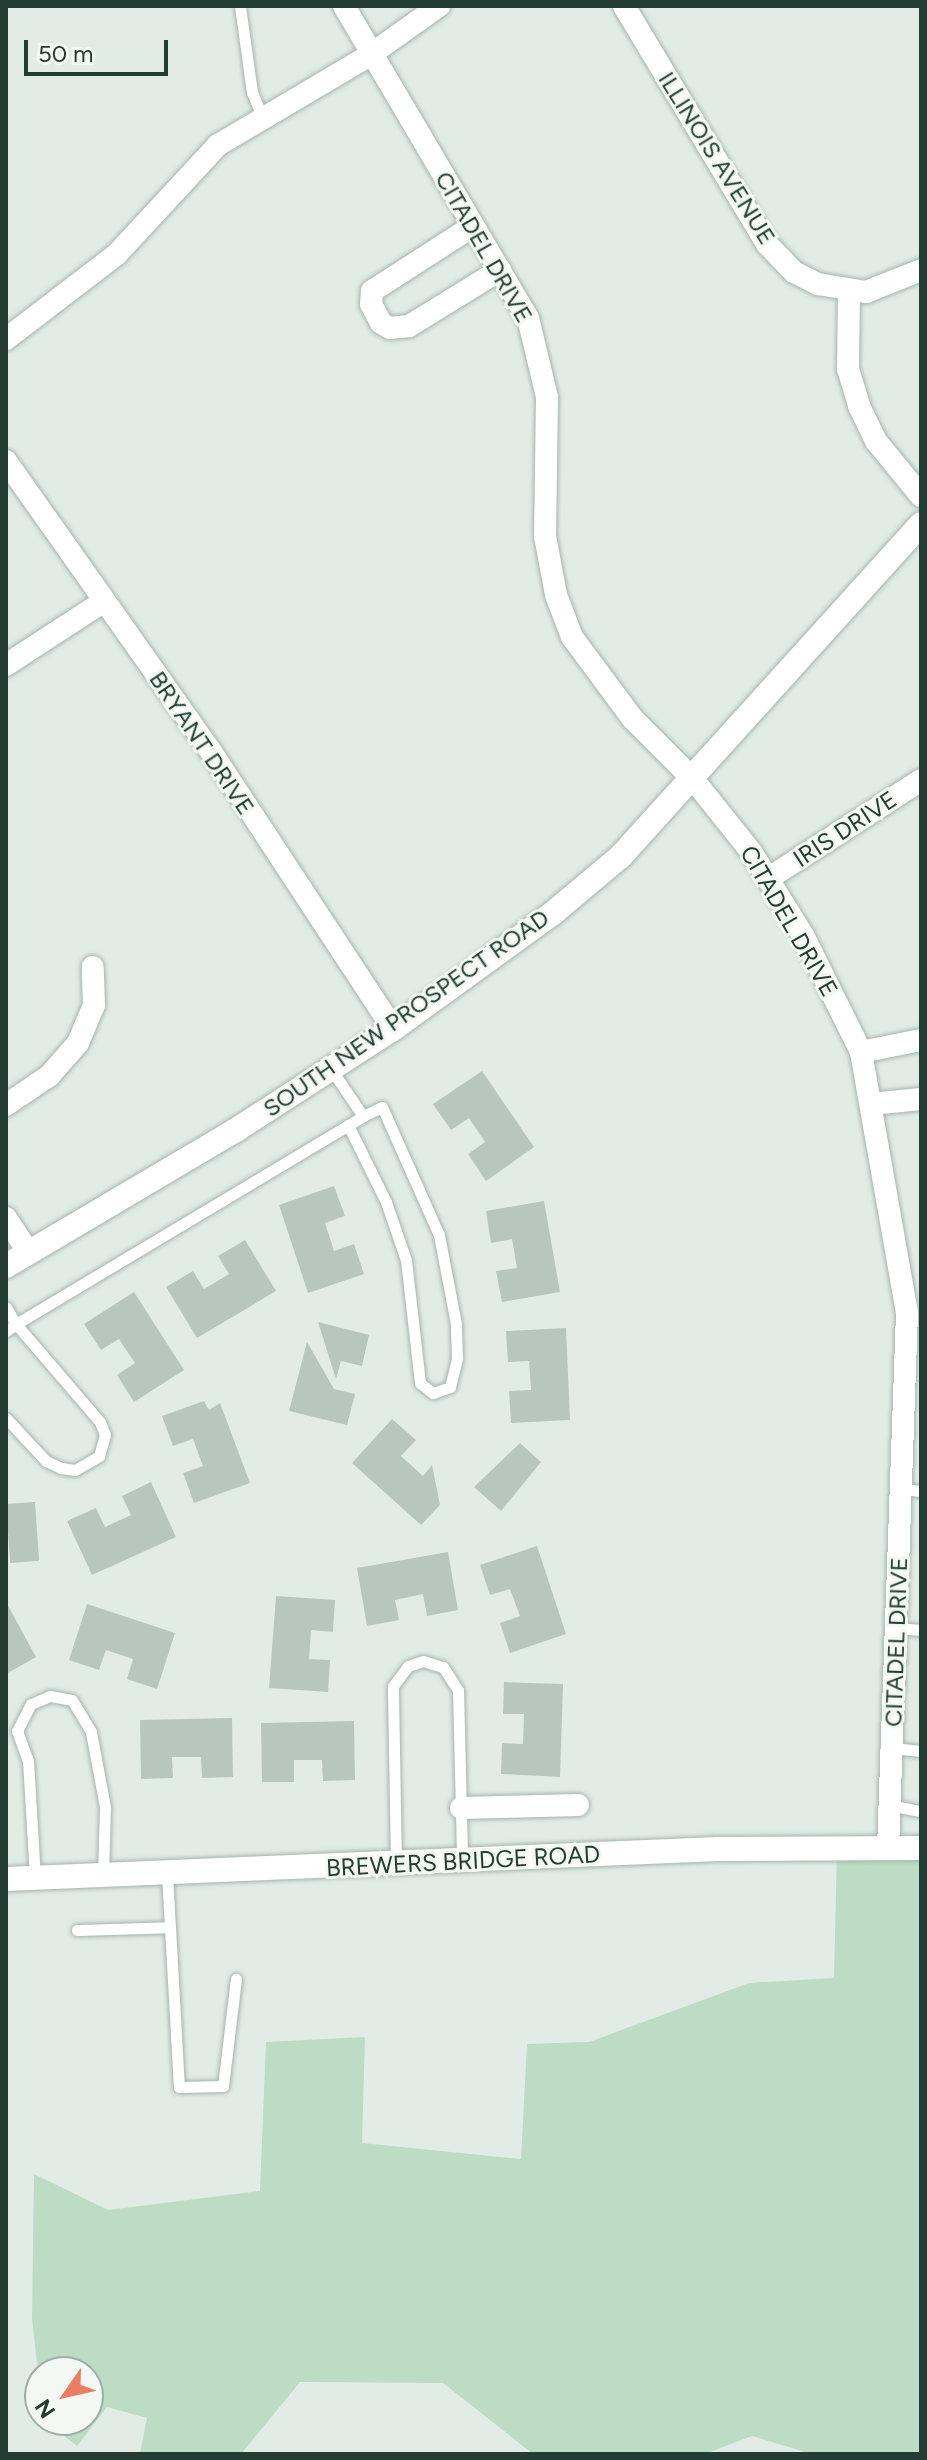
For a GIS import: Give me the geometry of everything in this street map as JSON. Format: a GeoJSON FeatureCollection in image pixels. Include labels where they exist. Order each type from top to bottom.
{"type":"FeatureCollection","features":[{"type":"Feature","properties":{"kind":"main road","name":"SOUTH NEW PROSPECT ROAD"},"geometry":{"type":"LineString","coordinates":[[6,1266],[393,1029],[576,894],[621,856],[693,779],[921,524]]}},
{"type":"Feature","properties":{"kind":"main road","name":"BREWERS BRIDGE ROAD"},"geometry":{"type":"LineString","coordinates":[[6,1879],[462,1863],[718,1849],[921,1848]]}},
{"type":"Feature","properties":{"kind":"street","name":"CITADEL DRIVE"},"geometry":{"type":"LineString","coordinates":[[344,6],[370,55],[528,318],[542,360],[547,397],[545,536],[556,595],[572,637],[598,676],[693,779],[769,878],[861,1052],[914,1311],[912,1490],[897,1628],[888,1848]]}},
{"type":"Feature","properties":{"kind":"street"},"geometry":{"type":"LineString","coordinates":[[6,339],[117,254],[218,145],[370,55],[439,6]]}},
{"type":"Feature","properties":{"kind":"street","name":"ILLINOIS AVENUE"},"geometry":{"type":"LineString","coordinates":[[624,6],[767,244],[794,272],[818,284],[849,290],[891,286],[921,270]]}},
{"type":"Feature","properties":{"kind":"street"},"geometry":{"type":"LineString","coordinates":[[473,226],[372,291],[371,304],[381,323],[390,328],[409,326],[500,270]]}},
{"type":"Feature","properties":{"kind":"street"},"geometry":{"type":"LineString","coordinates":[[849,290],[847,355],[859,406],[876,441],[921,496]]}},
{"type":"Feature","properties":{"kind":"street","name":"BRYANT DRIVE"},"geometry":{"type":"LineString","coordinates":[[6,461],[210,750],[393,1029]]}},
{"type":"Feature","properties":{"kind":"street"},"geometry":{"type":"LineString","coordinates":[[6,665],[104,601]]}},
{"type":"Feature","properties":{"kind":"street","name":"IRIS DRIVE"},"geometry":{"type":"LineString","coordinates":[[769,878],[921,780]]}},
{"type":"Feature","properties":{"kind":"street"},"geometry":{"type":"LineString","coordinates":[[6,1105],[49,1076],[78,1043],[94,1005],[93,967]]}},
{"type":"Feature","properties":{"kind":"street"},"geometry":{"type":"LineString","coordinates":[[861,1052],[921,1040]]}},
{"type":"Feature","properties":{"kind":"street"},"geometry":{"type":"LineString","coordinates":[[871,1104],[921,1099]]}},
{"type":"Feature","properties":{"kind":"street"},"geometry":{"type":"LineString","coordinates":[[6,1218],[29,1253]]}},
{"type":"Feature","properties":{"kind":"street"},"geometry":{"type":"LineString","coordinates":[[461,1808],[578,1805]]}},
{"type":"Feature","properties":{"kind":"lane"},"geometry":{"type":"LineString","coordinates":[[240,6],[252,92],[263,119]]}},
{"type":"Feature","properties":{"kind":"lane"},"geometry":{"type":"LineString","coordinates":[[331,1069],[363,1116]]}},
{"type":"Feature","properties":{"kind":"lane"},"geometry":{"type":"LineString","coordinates":[[11,1328],[348,1125],[363,1116],[382,1107],[439,1235],[453,1301],[457,1358],[450,1387],[433,1393],[420,1383],[406,1260],[386,1202],[348,1125]]}},
{"type":"Feature","properties":{"kind":"lane"},"geometry":{"type":"LineString","coordinates":[[6,1307],[11,1328],[100,1422],[104,1446],[89,1465],[61,1468],[46,1461],[6,1418]]}},
{"type":"Feature","properties":{"kind":"lane"},"geometry":{"type":"LineString","coordinates":[[897,1628],[921,1630]]}},
{"type":"Feature","properties":{"kind":"lane"},"geometry":{"type":"LineString","coordinates":[[396,1865],[393,1686],[408,1666],[423,1661],[443,1667],[458,1690],[462,1863]]}},
{"type":"Feature","properties":{"kind":"lane"},"geometry":{"type":"LineString","coordinates":[[35,1878],[28,1761],[17,1731],[31,1704],[50,1696],[72,1700],[91,1732],[105,1807],[103,1876]]}},
{"type":"Feature","properties":{"kind":"lane"},"geometry":{"type":"LineString","coordinates":[[892,1748],[921,1751]]}},
{"type":"Feature","properties":{"kind":"lane"},"geometry":{"type":"LineString","coordinates":[[889,1805],[921,1811]]}},
{"type":"Feature","properties":{"kind":"lane"},"geometry":{"type":"LineString","coordinates":[[167,1874],[179,2087],[223,2086],[236,1979]]}},
{"type":"Feature","properties":{"kind":"lane"},"geometry":{"type":"LineString","coordinates":[[77,1930],[170,1927]]}},
{"type":"Feature","properties":{"kind":"green space"},"geometry":{"type":"Polygon","coordinates":[[[837,1849],[921,1852],[921,2454],[812,2454],[752,2436],[705,2454],[533,2454],[443,2383],[300,2382],[241,2454],[140,2454],[147,2418],[107,2407],[104,2411],[104,2356],[36,2356],[32,2318],[34,2174],[108,2210],[260,2191],[266,2042],[365,2037],[362,2143],[521,2159],[527,2044],[589,2042],[749,1983],[834,1978],[837,1849]]]}},
{"type":"Feature","properties":{"kind":"green space"},"geometry":{"type":"Polygon","coordinates":[[[64,2436],[85,2436],[77,2446],[64,2436]]]}},
{"type":"Feature","properties":{"kind":"building"},"geometry":{"type":"Polygon","coordinates":[[[482,1071],[534,1147],[486,1181],[468,1154],[485,1142],[469,1118],[451,1130],[433,1104],[482,1071]]]}},
{"type":"Feature","properties":{"kind":"building"},"geometry":{"type":"Polygon","coordinates":[[[334,1186],[345,1216],[325,1223],[334,1251],[354,1244],[364,1274],[308,1293],[279,1205],[334,1186]]]}},
{"type":"Feature","properties":{"kind":"building"},"geometry":{"type":"Polygon","coordinates":[[[544,1201],[560,1292],[502,1302],[496,1271],[517,1268],[512,1239],[491,1243],[486,1211],[544,1201]]]}},
{"type":"Feature","properties":{"kind":"building"},"geometry":{"type":"Polygon","coordinates":[[[245,1240],[276,1291],[197,1338],[166,1287],[193,1271],[204,1289],[229,1274],[218,1256],[245,1240]]]}},
{"type":"Feature","properties":{"kind":"building"},"geometry":{"type":"Polygon","coordinates":[[[134,1292],[184,1370],[134,1402],[117,1375],[135,1363],[119,1339],[101,1350],[84,1324],[134,1292]]]}},
{"type":"Feature","properties":{"kind":"building"},"geometry":{"type":"Polygon","coordinates":[[[318,1322],[369,1335],[362,1366],[341,1361],[336,1379],[318,1322]]]}},
{"type":"Feature","properties":{"kind":"building"},"geometry":{"type":"Polygon","coordinates":[[[566,1328],[570,1420],[511,1423],[509,1391],[531,1390],[529,1361],[508,1362],[506,1331],[566,1328]]]}},
{"type":"Feature","properties":{"kind":"building"},"geometry":{"type":"Polygon","coordinates":[[[307,1342],[334,1389],[355,1394],[347,1425],[289,1411],[307,1342]]]}},
{"type":"Feature","properties":{"kind":"building"},"geometry":{"type":"Polygon","coordinates":[[[204,1401],[209,1410],[220,1403],[250,1483],[194,1503],[183,1473],[203,1466],[193,1439],[173,1446],[162,1416],[204,1401]]]}},
{"type":"Feature","properties":{"kind":"building"},"geometry":{"type":"Polygon","coordinates":[[[392,1419],[416,1440],[401,1456],[423,1476],[432,1465],[440,1505],[421,1525],[352,1463],[392,1419]]]}},
{"type":"Feature","properties":{"kind":"building"},"geometry":{"type":"Polygon","coordinates":[[[520,1443],[541,1462],[501,1511],[474,1487],[520,1443]]]}},
{"type":"Feature","properties":{"kind":"building"},"geometry":{"type":"Polygon","coordinates":[[[151,1482],[176,1537],[92,1575],[67,1521],[96,1508],[105,1527],[131,1515],[122,1496],[151,1482]]]}},
{"type":"Feature","properties":{"kind":"building"},"geometry":{"type":"Polygon","coordinates":[[[35,1502],[39,1561],[10,1563],[6,1504],[35,1502]]]}},
{"type":"Feature","properties":{"kind":"building"},"geometry":{"type":"Polygon","coordinates":[[[537,1546],[566,1634],[510,1653],[500,1623],[520,1616],[510,1589],[490,1595],[480,1565],[537,1546]]]}},
{"type":"Feature","properties":{"kind":"building"},"geometry":{"type":"Polygon","coordinates":[[[448,1552],[458,1610],[427,1616],[423,1594],[395,1600],[399,1620],[367,1626],[357,1568],[448,1552]]]}},
{"type":"Feature","properties":{"kind":"building"},"geometry":{"type":"Polygon","coordinates":[[[276,1596],[335,1600],[333,1632],[311,1630],[309,1659],[330,1660],[328,1692],[269,1688],[276,1596]]]}},
{"type":"Feature","properties":{"kind":"building"},"geometry":{"type":"Polygon","coordinates":[[[6,1602],[36,1657],[6,1674],[6,1602]]]}},
{"type":"Feature","properties":{"kind":"building"},"geometry":{"type":"Polygon","coordinates":[[[87,1604],[175,1633],[157,1689],[127,1679],[133,1659],[106,1650],[99,1670],[69,1660],[87,1604]]]}},
{"type":"Feature","properties":{"kind":"building"},"geometry":{"type":"Polygon","coordinates":[[[504,1682],[563,1684],[560,1777],[501,1774],[502,1743],[523,1744],[524,1714],[503,1714],[504,1682]]]}},
{"type":"Feature","properties":{"kind":"building"},"geometry":{"type":"Polygon","coordinates":[[[232,1718],[233,1777],[202,1778],[201,1757],[172,1757],[173,1778],[141,1779],[140,1720],[232,1718]]]}},
{"type":"Feature","properties":{"kind":"building"},"geometry":{"type":"Polygon","coordinates":[[[354,1721],[355,1780],[323,1781],[322,1760],[294,1760],[294,1782],[262,1782],[261,1723],[354,1721]]]}}]}
